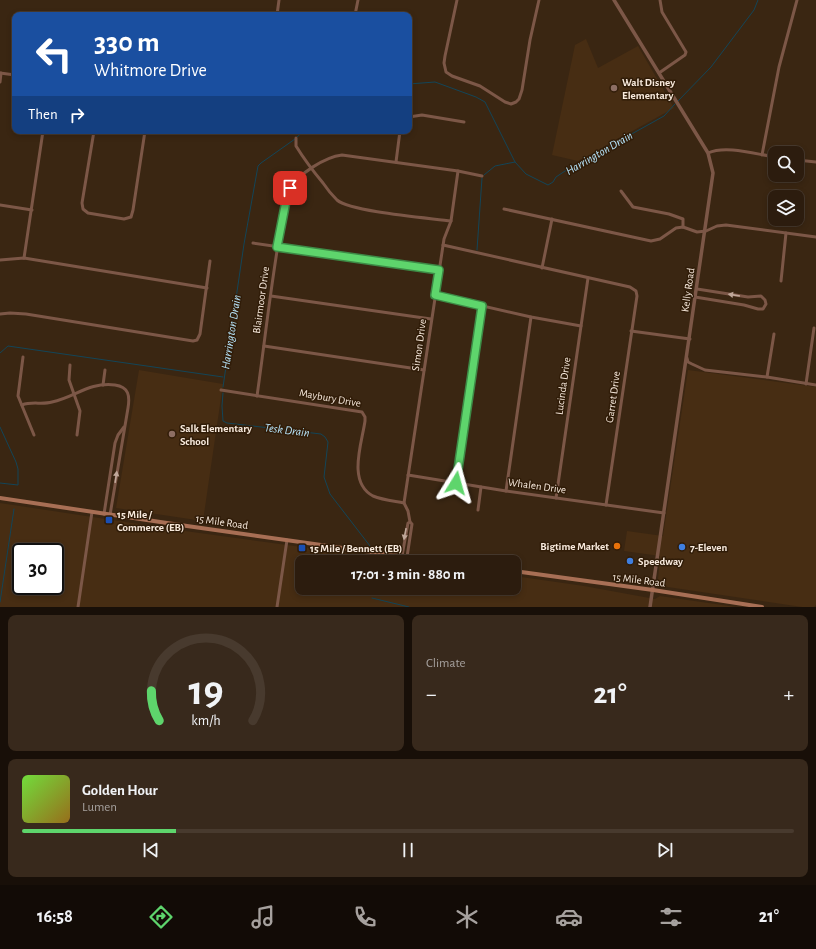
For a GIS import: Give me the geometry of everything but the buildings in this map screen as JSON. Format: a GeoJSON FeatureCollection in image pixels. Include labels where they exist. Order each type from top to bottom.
{"type":"FeatureCollection","features":[{"type":"Feature","properties":{"kind":"main road","name":"15 Mile Road"},"geometry":{"type":"LineString","coordinates":[[0,498],[395,555]]}},
{"type":"Feature","properties":{"kind":"main road","name":"15 Mile Road"},"geometry":{"type":"LineString","coordinates":[[521,572],[762,607]]}},
{"type":"Feature","properties":{"kind":"street"},"geometry":{"type":"LineString","coordinates":[[277,12],[279,0]]}},
{"type":"Feature","properties":{"kind":"street"},"geometry":{"type":"LineString","coordinates":[[356,12],[358,0]]}},
{"type":"Feature","properties":{"kind":"street"},"geometry":{"type":"LineString","coordinates":[[457,0],[445,56],[444,63],[446,72],[452,76],[480,86],[509,103],[516,102],[519,99],[522,90],[530,40],[539,0]]}},
{"type":"Feature","properties":{"kind":"street","name":"Kelly Road"},"geometry":{"type":"LineString","coordinates":[[614,0],[708,153],[713,173],[706,231],[696,289],[690,339],[650,607]]}},
{"type":"Feature","properties":{"kind":"street"},"geometry":{"type":"LineString","coordinates":[[659,73],[685,55],[686,52],[662,12],[660,0]]}},
{"type":"Feature","properties":{"kind":"street"},"geometry":{"type":"LineString","coordinates":[[762,155],[779,67],[797,0]]}},
{"type":"Feature","properties":{"kind":"street"},"geometry":{"type":"LineString","coordinates":[[0,82],[1,73],[12,75]]}},
{"type":"Feature","properties":{"kind":"street"},"geometry":{"type":"LineString","coordinates":[[412,117],[422,115],[464,122]]}},
{"type":"Feature","properties":{"kind":"street"},"geometry":{"type":"LineString","coordinates":[[24,258],[43,134]]}},
{"type":"Feature","properties":{"kind":"street"},"geometry":{"type":"LineString","coordinates":[[94,134],[82,203],[83,209],[88,213],[124,219],[131,217],[133,210],[145,134]]}},
{"type":"Feature","properties":{"kind":"street"},"geometry":{"type":"LineString","coordinates":[[396,162],[400,134]]}},
{"type":"Feature","properties":{"kind":"street"},"geometry":{"type":"LineString","coordinates":[[296,138],[296,146],[312,169],[334,196],[348,206],[451,221]]}},
{"type":"Feature","properties":{"kind":"street"},"geometry":{"type":"LineString","coordinates":[[708,153],[718,150],[727,150],[768,156]]}},
{"type":"Feature","properties":{"kind":"street","name":"Blairmoor Drive"},"geometry":{"type":"LineString","coordinates":[[257,396],[277,247],[288,192],[297,180],[328,158],[342,155],[458,171],[482,176]]}},
{"type":"Feature","properties":{"kind":"street"},"geometry":{"type":"LineString","coordinates":[[804,161],[816,162]]}},
{"type":"Feature","properties":{"kind":"street","name":"Simon Drive"},"geometry":{"type":"LineString","coordinates":[[407,555],[412,524],[404,503],[443,245],[451,221],[458,171]]}},
{"type":"Feature","properties":{"kind":"street"},"geometry":{"type":"LineString","coordinates":[[621,191],[633,207],[669,214],[683,219],[683,227]]}},
{"type":"Feature","properties":{"kind":"street"},"geometry":{"type":"LineString","coordinates":[[0,205],[32,210]]}},
{"type":"Feature","properties":{"kind":"street"},"geometry":{"type":"LineString","coordinates":[[504,209],[655,241],[674,228],[683,227],[697,232],[726,225],[816,237]]}},
{"type":"Feature","properties":{"kind":"street"},"geometry":{"type":"LineString","coordinates":[[542,268],[552,219]]}},
{"type":"Feature","properties":{"kind":"street"},"geometry":{"type":"LineString","coordinates":[[781,280],[786,233]]}},
{"type":"Feature","properties":{"kind":"street"},"geometry":{"type":"LineString","coordinates":[[253,243],[439,270]]}},
{"type":"Feature","properties":{"kind":"street"},"geometry":{"type":"LineString","coordinates":[[443,245],[588,278]]}},
{"type":"Feature","properties":{"kind":"street"},"geometry":{"type":"LineString","coordinates":[[0,260],[24,258],[207,288]]}},
{"type":"Feature","properties":{"kind":"street"},"geometry":{"type":"LineString","coordinates":[[0,314],[26,314],[190,341],[197,340],[200,334],[210,261]]}},
{"type":"Feature","properties":{"kind":"street","name":"Garret Drive"},"geometry":{"type":"LineString","coordinates":[[588,278],[630,287],[636,291],[637,296],[606,505]]}},
{"type":"Feature","properties":{"kind":"street","name":"Lucinda Drive"},"geometry":{"type":"LineString","coordinates":[[556,498],[588,278]]}},
{"type":"Feature","properties":{"kind":"street"},"geometry":{"type":"LineString","coordinates":[[695,297],[744,305],[758,309],[763,308],[766,304],[765,300],[761,296],[748,297],[696,289]]}},
{"type":"Feature","properties":{"kind":"street"},"geometry":{"type":"LineString","coordinates":[[435,295],[531,317],[581,326]]}},
{"type":"Feature","properties":{"kind":"street"},"geometry":{"type":"LineString","coordinates":[[271,296],[432,319]]}},
{"type":"Feature","properties":{"kind":"street"},"geometry":{"type":"LineString","coordinates":[[456,483],[482,306]]}},
{"type":"Feature","properties":{"kind":"street"},"geometry":{"type":"LineString","coordinates":[[506,491],[531,317]]}},
{"type":"Feature","properties":{"kind":"street"},"geometry":{"type":"LineString","coordinates":[[806,384],[814,328]]}},
{"type":"Feature","properties":{"kind":"street"},"geometry":{"type":"LineString","coordinates":[[632,331],[690,339]]}},
{"type":"Feature","properties":{"kind":"street"},"geometry":{"type":"LineString","coordinates":[[767,377],[774,334]]}},
{"type":"Feature","properties":{"kind":"street"},"geometry":{"type":"LineString","coordinates":[[264,346],[424,370]]}},
{"type":"Feature","properties":{"kind":"street"},"geometry":{"type":"LineString","coordinates":[[23,357],[18,396],[34,435]]}},
{"type":"Feature","properties":{"kind":"street"},"geometry":{"type":"LineString","coordinates":[[687,358],[688,362],[705,370],[767,377],[816,385]]}},
{"type":"Feature","properties":{"kind":"street"},"geometry":{"type":"LineString","coordinates":[[70,364],[69,380],[80,411],[77,435]]}},
{"type":"Feature","properties":{"kind":"street"},"geometry":{"type":"LineString","coordinates":[[103,385],[105,370]]}},
{"type":"Feature","properties":{"kind":"street"},"geometry":{"type":"LineString","coordinates":[[22,405],[30,402],[51,403],[92,386],[118,386],[127,391],[129,400],[110,515]]}},
{"type":"Feature","properties":{"kind":"street","name":"Maybury Drive"},"geometry":{"type":"LineString","coordinates":[[220,390],[362,412],[366,417],[366,420],[358,469],[361,484],[374,496],[381,499],[404,503]]}},
{"type":"Feature","properties":{"kind":"street"},"geometry":{"type":"LineString","coordinates":[[104,514],[115,440],[125,426]]}},
{"type":"Feature","properties":{"kind":"street","name":"Whalen Drive"},"geometry":{"type":"LineString","coordinates":[[408,475],[506,491],[664,513]]}},
{"type":"Feature","properties":{"kind":"street"},"geometry":{"type":"LineString","coordinates":[[478,510],[481,487]]}},
{"type":"Feature","properties":{"kind":"street"},"geometry":{"type":"LineString","coordinates":[[78,607],[92,512]]}},
{"type":"Feature","properties":{"kind":"street"},"geometry":{"type":"LineString","coordinates":[[402,555],[408,523],[410,522]]}},
{"type":"Feature","properties":{"kind":"street"},"geometry":{"type":"LineString","coordinates":[[277,607],[287,540]]}},
{"type":"Feature","properties":{"kind":"shaded area","name":"Walt Disney Elementary"},"geometry":{"type":"Polygon","coordinates":[[[586,39],[598,68],[638,46],[674,108],[578,161],[552,155],[575,45],[586,39]]]}},
{"type":"Feature","properties":{"kind":"shaded area","name":"Salk Elementary School"},"geometry":{"type":"Polygon","coordinates":[[[139,370],[223,384],[203,521],[116,508],[139,370]]]}},
{"type":"Feature","properties":{"kind":"shaded area"},"geometry":{"type":"Polygon","coordinates":[[[688,370],[816,387],[816,605],[814,607],[802,607],[661,586],[659,585],[658,580],[660,556],[624,551],[627,531],[663,536],[688,370]]]}},
{"type":"Feature","properties":{"kind":"shaded area"},"geometry":{"type":"Polygon","coordinates":[[[0,503],[185,531],[360,555],[295,555],[295,595],[521,595],[521,577],[584,586],[655,599],[660,596],[736,607],[0,607],[0,503]]]}},
{"type":"Feature","properties":{"kind":"waterway","name":"Harrington Drain"},"geometry":{"type":"LineString","coordinates":[[678,101],[711,67],[754,10],[758,0]]}},
{"type":"Feature","properties":{"kind":"waterway","name":"Harrington Drain"},"geometry":{"type":"LineString","coordinates":[[412,84],[435,82],[476,97],[485,102],[515,162],[526,174],[548,185],[565,171],[664,116],[675,104]]}},
{"type":"Feature","properties":{"kind":"waterway","name":"Harrington Drain"},"geometry":{"type":"LineString","coordinates":[[297,137],[300,134]]}},
{"type":"Feature","properties":{"kind":"waterway","name":"Harrington Drain"},"geometry":{"type":"LineString","coordinates":[[223,387],[244,244],[258,166],[295,139]]}},
{"type":"Feature","properties":{"kind":"waterway"},"geometry":{"type":"LineString","coordinates":[[484,175],[495,166],[515,162]]}},
{"type":"Feature","properties":{"kind":"waterway"},"geometry":{"type":"LineString","coordinates":[[477,250],[482,178]]}},
{"type":"Feature","properties":{"kind":"waterway","name":"Harrington Drain"},"geometry":{"type":"LineString","coordinates":[[0,353],[8,346],[223,377]]}},
{"type":"Feature","properties":{"kind":"waterway","name":"Tesk Drain"},"geometry":{"type":"LineString","coordinates":[[223,393],[223,421],[227,423],[321,434],[325,437],[328,442],[324,477],[330,494],[370,546]]}},
{"type":"Feature","properties":{"kind":"waterway","name":"Harrington Drain"},"geometry":{"type":"LineString","coordinates":[[0,427],[16,462],[18,469],[18,485],[0,483]]}},
{"type":"Feature","properties":{"kind":"waterway"},"geometry":{"type":"LineString","coordinates":[[0,602],[14,509]]}},
{"type":"Feature","properties":{"kind":"waterway","name":"Tesk Drain"},"geometry":{"type":"LineString","coordinates":[[372,598],[409,607]]}},
{"type":"Feature","properties":{"kind":"place","name":"Walt Disney Elementary"},"geometry":{"type":"Point","coordinates":[614,88]}},
{"type":"Feature","properties":{"kind":"place","name":"Salk Elementary School"},"geometry":{"type":"Point","coordinates":[172,434]}},
{"type":"Feature","properties":{"kind":"place","name":"15 Mile / Commerce (EB)"},"geometry":{"type":"Point","coordinates":[109,520]}},
{"type":"Feature","properties":{"kind":"place","name":"Bigtime Market"},"geometry":{"type":"Point","coordinates":[617,546]}},
{"type":"Feature","properties":{"kind":"place","name":"7-Eleven"},"geometry":{"type":"Point","coordinates":[682,547]}},
{"type":"Feature","properties":{"kind":"place","name":"15 Mile / Bennett (EB)"},"geometry":{"type":"Point","coordinates":[302,548]}},
{"type":"Feature","properties":{"kind":"place","name":"Speedway"},"geometry":{"type":"Point","coordinates":[630,561]}},
{"type":"Feature","properties":{"kind":"route"},"geometry":{"type":"LineString","coordinates":[[290,188],[287,196],[277,247],[439,270],[435,295],[482,306],[456,483]]}}]}
